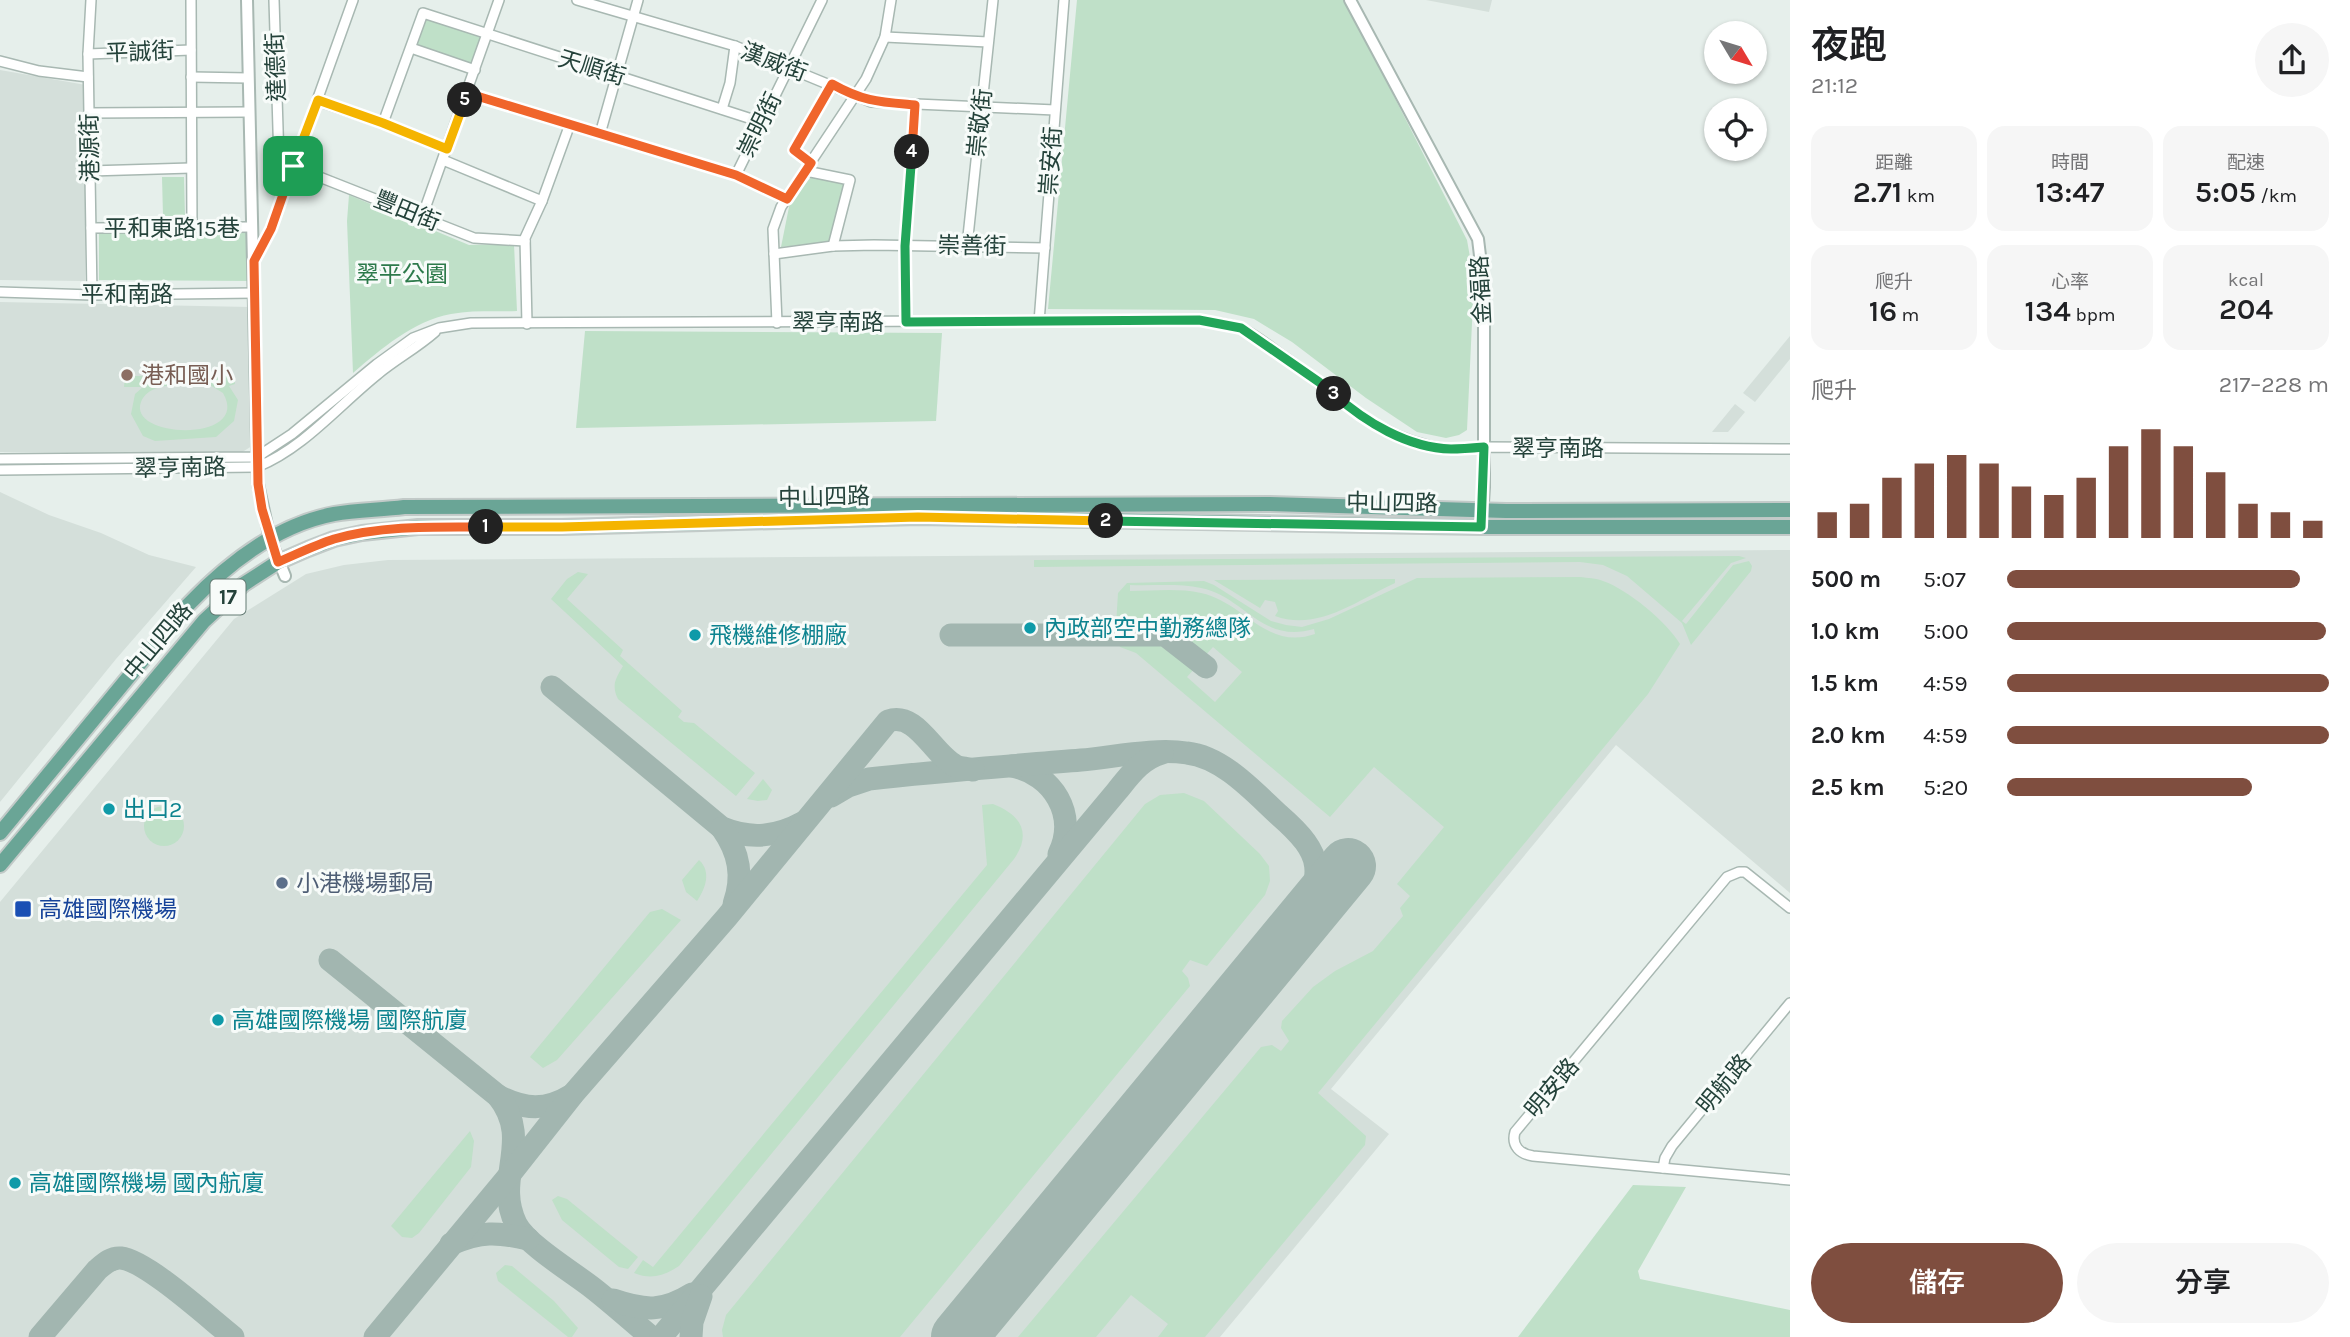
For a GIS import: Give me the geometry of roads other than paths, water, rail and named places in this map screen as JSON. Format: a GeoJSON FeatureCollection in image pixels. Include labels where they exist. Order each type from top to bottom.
{"type":"FeatureCollection","features":[{"type":"Feature","properties":{"kind":"main road","name":"中山四路"},"geometry":{"type":"LineString","coordinates":[[0,833],[211,580],[270,539],[305,523],[332,515],[404,507],[1269,504],[1482,510],[1790,510]]}},
{"type":"Feature","properties":{"kind":"main road","name":"中山四路"},"geometry":{"type":"LineString","coordinates":[[0,865],[204,621],[244,584],[278,562],[334,539],[362,533],[418,527],[562,527],[918,517],[1481,527],[1790,527]]}},
{"type":"Feature","properties":{"kind":"street","name":"港源街"},"geometry":{"type":"LineString","coordinates":[[91,0],[88,77],[93,295]]}},
{"type":"Feature","properties":{"kind":"street","name":"平誠街"},"geometry":{"type":"LineString","coordinates":[[191,0],[192,228]]}},
{"type":"Feature","properties":{"kind":"street"},"geometry":{"type":"LineString","coordinates":[[247,0],[259,494],[270,539],[285,576]]}},
{"type":"Feature","properties":{"kind":"street","name":"達德街"},"geometry":{"type":"LineString","coordinates":[[274,0],[279,161],[293,166]]}},
{"type":"Feature","properties":{"kind":"street"},"geometry":{"type":"LineString","coordinates":[[254,261],[271,229],[353,0]]}},
{"type":"Feature","properties":{"kind":"street"},"geometry":{"type":"LineString","coordinates":[[422,217],[499,0]]}},
{"type":"Feature","properties":{"kind":"street","name":"漢威街"},"geometry":{"type":"LineString","coordinates":[[577,0],[735,47],[789,66],[871,102],[1055,110]]}},
{"type":"Feature","properties":{"kind":"street"},"geometry":{"type":"LineString","coordinates":[[600,134],[638,0]]}},
{"type":"Feature","properties":{"kind":"street","name":"崇明街"},"geometry":{"type":"LineString","coordinates":[[736,175],[822,0]]}},
{"type":"Feature","properties":{"kind":"street"},"geometry":{"type":"LineString","coordinates":[[777,323],[773,229],[781,207],[866,79],[885,37],[891,0]]}},
{"type":"Feature","properties":{"kind":"street","name":"崇敬街"},"geometry":{"type":"LineString","coordinates":[[967,246],[993,0]]}},
{"type":"Feature","properties":{"kind":"street","name":"崇安街"},"geometry":{"type":"LineString","coordinates":[[1039,322],[1064,0]]}},
{"type":"Feature","properties":{"kind":"street","name":"金福路"},"geometry":{"type":"LineString","coordinates":[[1350,0],[1478,239],[1484,289],[1481,527]]}},
{"type":"Feature","properties":{"kind":"street","name":"天順街"},"geometry":{"type":"LineString","coordinates":[[411,48],[423,13],[761,122]]}},
{"type":"Feature","properties":{"kind":"street"},"geometry":{"type":"LineString","coordinates":[[885,37],[988,42]]}},
{"type":"Feature","properties":{"kind":"street"},"geometry":{"type":"LineString","coordinates":[[722,109],[730,83],[735,47]]}},
{"type":"Feature","properties":{"kind":"street"},"geometry":{"type":"LineString","coordinates":[[383,123],[411,48],[475,70]]}},
{"type":"Feature","properties":{"kind":"street","name":"平誠街"},"geometry":{"type":"LineString","coordinates":[[88,54],[191,50]]}},
{"type":"Feature","properties":{"kind":"street"},"geometry":{"type":"LineString","coordinates":[[0,61],[39,71],[88,77]]}},
{"type":"Feature","properties":{"kind":"street"},"geometry":{"type":"LineString","coordinates":[[191,77],[248,78]]}},
{"type":"Feature","properties":{"kind":"street"},"geometry":{"type":"LineString","coordinates":[[832,84],[794,150],[808,167],[850,180],[833,246]]}},
{"type":"Feature","properties":{"kind":"street"},"geometry":{"type":"LineString","coordinates":[[467,93],[736,175],[787,199]]}},
{"type":"Feature","properties":{"kind":"street"},"geometry":{"type":"LineString","coordinates":[[318,100],[447,149]]}},
{"type":"Feature","properties":{"kind":"street"},"geometry":{"type":"LineString","coordinates":[[906,322],[905,246],[915,105]]}},
{"type":"Feature","properties":{"kind":"street"},"geometry":{"type":"LineString","coordinates":[[89,113],[248,112]]}},
{"type":"Feature","properties":{"kind":"street"},"geometry":{"type":"LineString","coordinates":[[527,324],[525,241],[570,124]]}},
{"type":"Feature","properties":{"kind":"street"},"geometry":{"type":"LineString","coordinates":[[443,160],[542,201]]}},
{"type":"Feature","properties":{"kind":"street","name":"豐田街"},"geometry":{"type":"LineString","coordinates":[[293,166],[474,238],[525,241]]}},
{"type":"Feature","properties":{"kind":"street"},"geometry":{"type":"LineString","coordinates":[[90,171],[191,168]]}},
{"type":"Feature","properties":{"kind":"street","name":"平和東路15巷"},"geometry":{"type":"LineString","coordinates":[[91,228],[252,227]]}},
{"type":"Feature","properties":{"kind":"street","name":"崇善街"},"geometry":{"type":"LineString","coordinates":[[774,254],[833,246],[1045,247]]}},
{"type":"Feature","properties":{"kind":"street","name":"平和南路"},"geometry":{"type":"LineString","coordinates":[[0,292],[93,295],[254,293]]}},
{"type":"Feature","properties":{"kind":"street","name":"翠亨南路"},"geometry":{"type":"LineString","coordinates":[[0,470],[257,462],[277,459],[377,374],[439,328],[471,323],[1199,320],[1241,328],[1381,429],[1405,439],[1449,449],[1790,449]]}},
{"type":"Feature","properties":{"kind":"street","name":"翠亨南路"},"geometry":{"type":"LineString","coordinates":[[0,459],[257,462]]}},
{"type":"Feature","properties":{"kind":"street","name":"明安路"},"geometry":{"type":"LineString","coordinates":[[1790,908],[1745,872],[1727,877],[1514,1135],[1516,1146],[1526,1155],[1790,1180]]}},
{"type":"Feature","properties":{"kind":"street","name":"明航路"},"geometry":{"type":"LineString","coordinates":[[1663,1168],[1672,1146],[1790,1003]]}},
{"type":"Feature","properties":{"kind":"place","name":"港和國小"},"geometry":{"type":"Point","coordinates":[127,375]}},
{"type":"Feature","properties":{"kind":"place","name":"內政部空中勤務總隊"},"geometry":{"type":"Point","coordinates":[1030,628]}},
{"type":"Feature","properties":{"kind":"place","name":"飛機維修棚廠"},"geometry":{"type":"Point","coordinates":[695,635]}},
{"type":"Feature","properties":{"kind":"place","name":"出口2"},"geometry":{"type":"Point","coordinates":[109,809]}},
{"type":"Feature","properties":{"kind":"place","name":"小港機場郵局"},"geometry":{"type":"Point","coordinates":[282,883]}},
{"type":"Feature","properties":{"kind":"place","name":"高雄國際機場"},"geometry":{"type":"Point","coordinates":[23,909]}},
{"type":"Feature","properties":{"kind":"place","name":"高雄國際機場 國際航廈"},"geometry":{"type":"Point","coordinates":[218,1020]}},
{"type":"Feature","properties":{"kind":"place","name":"高雄國際機場 國內航廈"},"geometry":{"type":"Point","coordinates":[15,1183]}},
{"type":"Feature","properties":{"kind":"park label","name":"翠平公園"},"geometry":{"type":"Point","coordinates":[402,274]}}]}
